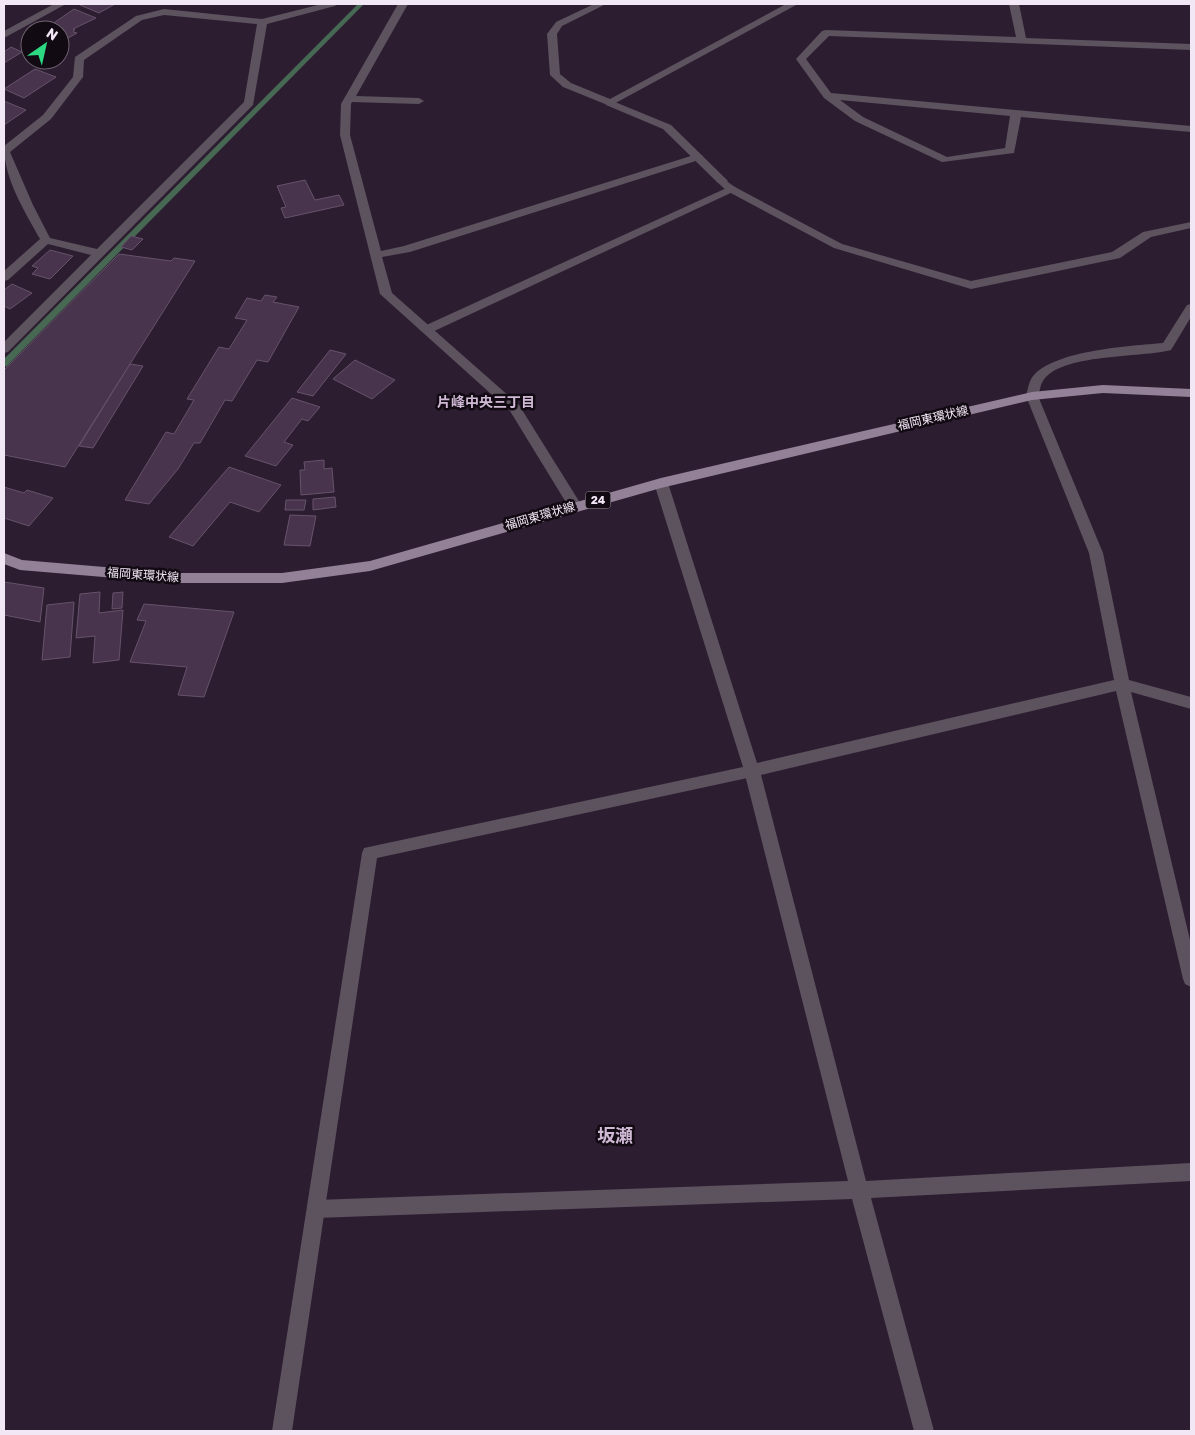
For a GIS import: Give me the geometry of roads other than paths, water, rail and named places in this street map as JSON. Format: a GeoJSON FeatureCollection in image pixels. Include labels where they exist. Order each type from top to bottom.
{"type":"FeatureCollection","features":[{"type":"Feature","properties":{"kind":"main road","name":"福岡東環状線"},"geometry":{"type":"LineString","coordinates":[[4,558],[20,564],[175,578],[282,578],[370,566],[661,483],[1032,396],[1103,389],[1191,393]]}},
{"type":"Feature","properties":{"kind":"street"},"geometry":{"type":"LineString","coordinates":[[4,35],[61,4]]}},
{"type":"Feature","properties":{"kind":"street"},"geometry":{"type":"LineString","coordinates":[[99,253],[46,240],[27,205],[4,151],[47,117],[78,77],[79,59],[139,18],[164,12],[262,22],[332,4]]}},
{"type":"Feature","properties":{"kind":"street"},"geometry":{"type":"LineString","coordinates":[[403,4],[346,104],[345,135],[386,294],[515,408],[575,506]]}},
{"type":"Feature","properties":{"kind":"street"},"geometry":{"type":"LineString","coordinates":[[601,4],[559,24],[552,34],[555,75],[567,85],[667,128],[731,190],[838,246],[971,285],[1116,256],[1147,234],[1191,225]]}},
{"type":"Feature","properties":{"kind":"street"},"geometry":{"type":"LineString","coordinates":[[610,103],[793,4]]}},
{"type":"Feature","properties":{"kind":"street"},"geometry":{"type":"LineString","coordinates":[[1014,4],[1021,39]]}},
{"type":"Feature","properties":{"kind":"street"},"geometry":{"type":"LineString","coordinates":[[4,349],[249,103],[262,22]]}},
{"type":"Feature","properties":{"kind":"street"},"geometry":{"type":"LineString","coordinates":[[1016,113],[1010,151],[946,160],[859,119],[828,96],[801,59],[826,33],[1191,47]]}},
{"type":"Feature","properties":{"kind":"street"},"geometry":{"type":"LineString","coordinates":[[828,96],[1191,129]]}},
{"type":"Feature","properties":{"kind":"street"},"geometry":{"type":"LineString","coordinates":[[349,99],[419,101]]}},
{"type":"Feature","properties":{"kind":"street"},"geometry":{"type":"LineString","coordinates":[[376,255],[406,249],[698,157]]}},
{"type":"Feature","properties":{"kind":"street"},"geometry":{"type":"LineString","coordinates":[[426,330],[731,190]]}},
{"type":"Feature","properties":{"kind":"street"},"geometry":{"type":"LineString","coordinates":[[4,277],[18,267],[46,240]]}},
{"type":"Feature","properties":{"kind":"street"},"geometry":{"type":"LineString","coordinates":[[1191,308],[1167,347],[1100,354],[1050,368],[1038,378],[1032,396],[1096,553],[1122,684],[1191,979]]}},
{"type":"Feature","properties":{"kind":"street"},"geometry":{"type":"LineString","coordinates":[[661,483],[752,771],[859,1190],[924,1431]]}},
{"type":"Feature","properties":{"kind":"street"},"geometry":{"type":"LineString","coordinates":[[282,1431],[370,852],[752,771],[1122,684],[1191,703]]}},
{"type":"Feature","properties":{"kind":"street"},"geometry":{"type":"LineString","coordinates":[[316,1209],[859,1190],[1191,1172]]}},
{"type":"Feature","properties":{"kind":"waterway"},"geometry":{"type":"LineString","coordinates":[[4,364],[361,4]]}},
{"type":"Feature","properties":{"kind":"district","name":"片峰中央三丁目"},"geometry":{"type":"Point","coordinates":[486,402]}},
{"type":"Feature","properties":{"kind":"district","name":"坂瀬"},"geometry":{"type":"Point","coordinates":[615,1136]}}]}
